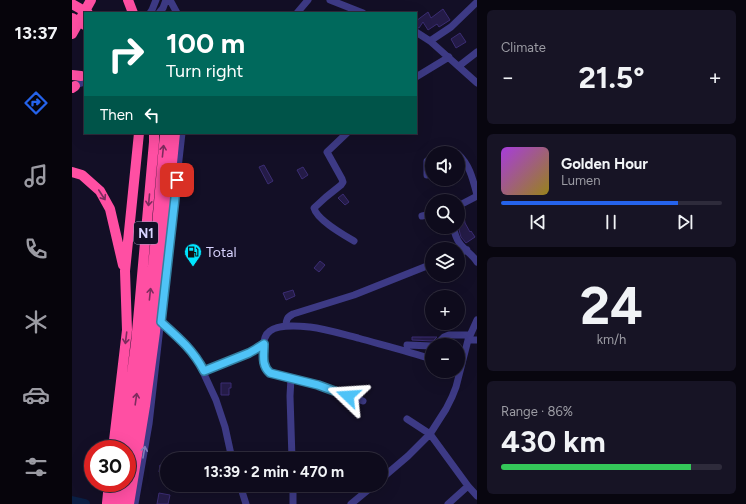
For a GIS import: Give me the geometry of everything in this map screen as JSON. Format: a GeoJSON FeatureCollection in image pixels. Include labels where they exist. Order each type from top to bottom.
{"type":"FeatureCollection","features":[{"type":"Feature","properties":{"kind":"highway"},"geometry":{"type":"LineString","coordinates":[[72,10],[78,0]]}},
{"type":"Feature","properties":{"kind":"highway"},"geometry":{"type":"LineString","coordinates":[[84,12],[91,0]]}},
{"type":"Feature","properties":{"kind":"highway"},"geometry":{"type":"LineString","coordinates":[[128,0],[133,12]]}},
{"type":"Feature","properties":{"kind":"highway"},"geometry":{"type":"LineString","coordinates":[[72,4],[86,12]]}},
{"type":"Feature","properties":{"kind":"highway"},"geometry":{"type":"LineString","coordinates":[[72,34],[84,13]]}},
{"type":"Feature","properties":{"kind":"highway"},"geometry":{"type":"LineString","coordinates":[[72,18],[84,24]]}},
{"type":"Feature","properties":{"kind":"highway"},"geometry":{"type":"LineString","coordinates":[[114,440],[128,330],[125,272],[138,134]]}},
{"type":"Feature","properties":{"kind":"highway","name":"N1"},"geometry":{"type":"LineString","coordinates":[[129,504],[145,406],[146,332],[154,134]]}},
{"type":"Feature","properties":{"kind":"highway","name":"N1"},"geometry":{"type":"LineString","coordinates":[[124,440],[146,332],[165,134]]}},
{"type":"Feature","properties":{"kind":"highway","name":"N1"},"geometry":{"type":"LineString","coordinates":[[131,440],[175,134]]}},
{"type":"Feature","properties":{"kind":"highway"},"geometry":{"type":"LineString","coordinates":[[72,172],[82,175],[100,191],[110,209],[125,272]]}},
{"type":"Feature","properties":{"kind":"highway"},"geometry":{"type":"LineString","coordinates":[[107,504],[108,492]]}},
{"type":"Feature","properties":{"kind":"highway"},"geometry":{"type":"LineString","coordinates":[[113,504],[115,492]]}},
{"type":"Feature","properties":{"kind":"highway"},"geometry":{"type":"LineString","coordinates":[[121,504],[123,492]]}},
{"type":"Feature","properties":{"kind":"street"},"geometry":{"type":"LineString","coordinates":[[151,12],[156,0]]}},
{"type":"Feature","properties":{"kind":"street"},"geometry":{"type":"LineString","coordinates":[[161,12],[166,0]]}},
{"type":"Feature","properties":{"kind":"street"},"geometry":{"type":"LineString","coordinates":[[170,0],[176,12]]}},
{"type":"Feature","properties":{"kind":"street"},"geometry":{"type":"LineString","coordinates":[[298,12],[308,0]]}},
{"type":"Feature","properties":{"kind":"street"},"geometry":{"type":"LineString","coordinates":[[330,0],[360,12]]}},
{"type":"Feature","properties":{"kind":"street"},"geometry":{"type":"LineString","coordinates":[[430,41],[451,27],[477,2]]}},
{"type":"Feature","properties":{"kind":"street"},"geometry":{"type":"LineString","coordinates":[[417,33],[430,41],[477,83]]}},
{"type":"Feature","properties":{"kind":"street"},"geometry":{"type":"LineString","coordinates":[[459,66],[477,52]]}},
{"type":"Feature","properties":{"kind":"street"},"geometry":{"type":"LineString","coordinates":[[417,76],[449,57]]}},
{"type":"Feature","properties":{"kind":"street"},"geometry":{"type":"LineString","coordinates":[[135,504],[149,424],[182,134]]}},
{"type":"Feature","properties":{"kind":"street"},"geometry":{"type":"LineString","coordinates":[[346,134],[327,152],[342,179],[341,185],[314,208],[314,210],[327,223],[354,241]]}},
{"type":"Feature","properties":{"kind":"street"},"geometry":{"type":"LineString","coordinates":[[465,163],[469,169],[477,195],[465,202]]}},
{"type":"Feature","properties":{"kind":"street"},"geometry":{"type":"LineString","coordinates":[[455,234],[460,244],[477,262]]}},
{"type":"Feature","properties":{"kind":"street"},"geometry":{"type":"LineString","coordinates":[[286,326],[288,316],[354,295],[425,267]]}},
{"type":"Feature","properties":{"kind":"street"},"geometry":{"type":"LineString","coordinates":[[465,347],[468,337],[477,320]]}},
{"type":"Feature","properties":{"kind":"street"},"geometry":{"type":"LineString","coordinates":[[161,322],[191,350],[204,371],[216,400],[230,452]]}},
{"type":"Feature","properties":{"kind":"street"},"geometry":{"type":"LineString","coordinates":[[363,401],[318,385],[270,373],[264,364],[264,344],[266,336],[270,331],[276,328],[286,326],[311,327],[404,350],[425,357]]}},
{"type":"Feature","properties":{"kind":"street"},"geometry":{"type":"LineString","coordinates":[[443,338],[449,335],[468,337],[477,340]]}},
{"type":"Feature","properties":{"kind":"street"},"geometry":{"type":"LineString","coordinates":[[204,371],[249,353],[264,344]]}},
{"type":"Feature","properties":{"kind":"street"},"geometry":{"type":"LineString","coordinates":[[407,345],[425,346]]}},
{"type":"Feature","properties":{"kind":"street"},"geometry":{"type":"LineString","coordinates":[[291,378],[292,452]]}},
{"type":"Feature","properties":{"kind":"street"},"geometry":{"type":"LineString","coordinates":[[388,473],[430,434],[452,397],[457,378]]}},
{"type":"Feature","properties":{"kind":"street"},"geometry":{"type":"LineString","coordinates":[[407,419],[430,434],[477,496]]}},
{"type":"Feature","properties":{"kind":"street"},"geometry":{"type":"LineString","coordinates":[[448,504],[468,486]]}},
{"type":"Feature","properties":{"kind":"street"},"geometry":{"type":"LineString","coordinates":[[242,492],[246,504]]}},
{"type":"Feature","properties":{"kind":"street"},"geometry":{"type":"LineString","coordinates":[[293,492],[293,504]]}},
{"type":"Feature","properties":{"kind":"street"},"geometry":{"type":"LineString","coordinates":[[351,504],[366,492]]}},
{"type":"Feature","properties":{"kind":"building"},"geometry":{"type":"Polygon","coordinates":[[[443,9],[450,20],[439,27],[437,24],[428,30],[423,22],[419,28],[417,27],[417,20],[428,12],[431,18],[443,9]]]}},
{"type":"Feature","properties":{"kind":"building"},"geometry":{"type":"Polygon","coordinates":[[[460,33],[466,42],[456,48],[451,39],[460,33]]]}},
{"type":"Feature","properties":{"kind":"building"},"geometry":{"type":"Polygon","coordinates":[[[264,165],[273,181],[268,184],[259,167],[264,165]]]}},
{"type":"Feature","properties":{"kind":"building"},"geometry":{"type":"Polygon","coordinates":[[[303,167],[308,175],[302,179],[297,170],[303,167]]]}},
{"type":"Feature","properties":{"kind":"building"},"geometry":{"type":"Polygon","coordinates":[[[343,194],[349,202],[345,205],[338,198],[343,194]]]}},
{"type":"Feature","properties":{"kind":"building"},"geometry":{"type":"Polygon","coordinates":[[[465,223],[475,237],[466,243],[460,234],[465,234],[465,223]]]}},
{"type":"Feature","properties":{"kind":"building"},"geometry":{"type":"Polygon","coordinates":[[[320,261],[325,265],[319,272],[314,268],[320,261]]]}},
{"type":"Feature","properties":{"kind":"building"},"geometry":{"type":"Polygon","coordinates":[[[293,290],[295,296],[286,300],[283,293],[293,290]]]}},
{"type":"Feature","properties":{"kind":"building"},"geometry":{"type":"Polygon","coordinates":[[[412,337],[437,337],[425,338],[425,341],[412,340],[412,337]]]}},
{"type":"Feature","properties":{"kind":"building"},"geometry":{"type":"Polygon","coordinates":[[[221,383],[231,383],[229,395],[221,395],[221,383]]]}},
{"type":"Feature","properties":{"kind":"building"},"geometry":{"type":"Polygon","coordinates":[[[159,493],[170,495],[168,504],[157,504],[159,493]]]}},
{"type":"Feature","properties":{"kind":"waterway"},"geometry":{"type":"LineString","coordinates":[[72,501],[85,504]]}},
{"type":"Feature","properties":{"kind":"place","name":"Total"},"geometry":{"type":"Point","coordinates":[193,267]}},
{"type":"Feature","properties":{"kind":"route"},"geometry":{"type":"LineString","coordinates":[[177,180],[161,322],[191,350],[204,371],[249,353],[264,344],[264,364],[270,373],[318,385],[348,396]]}}]}
